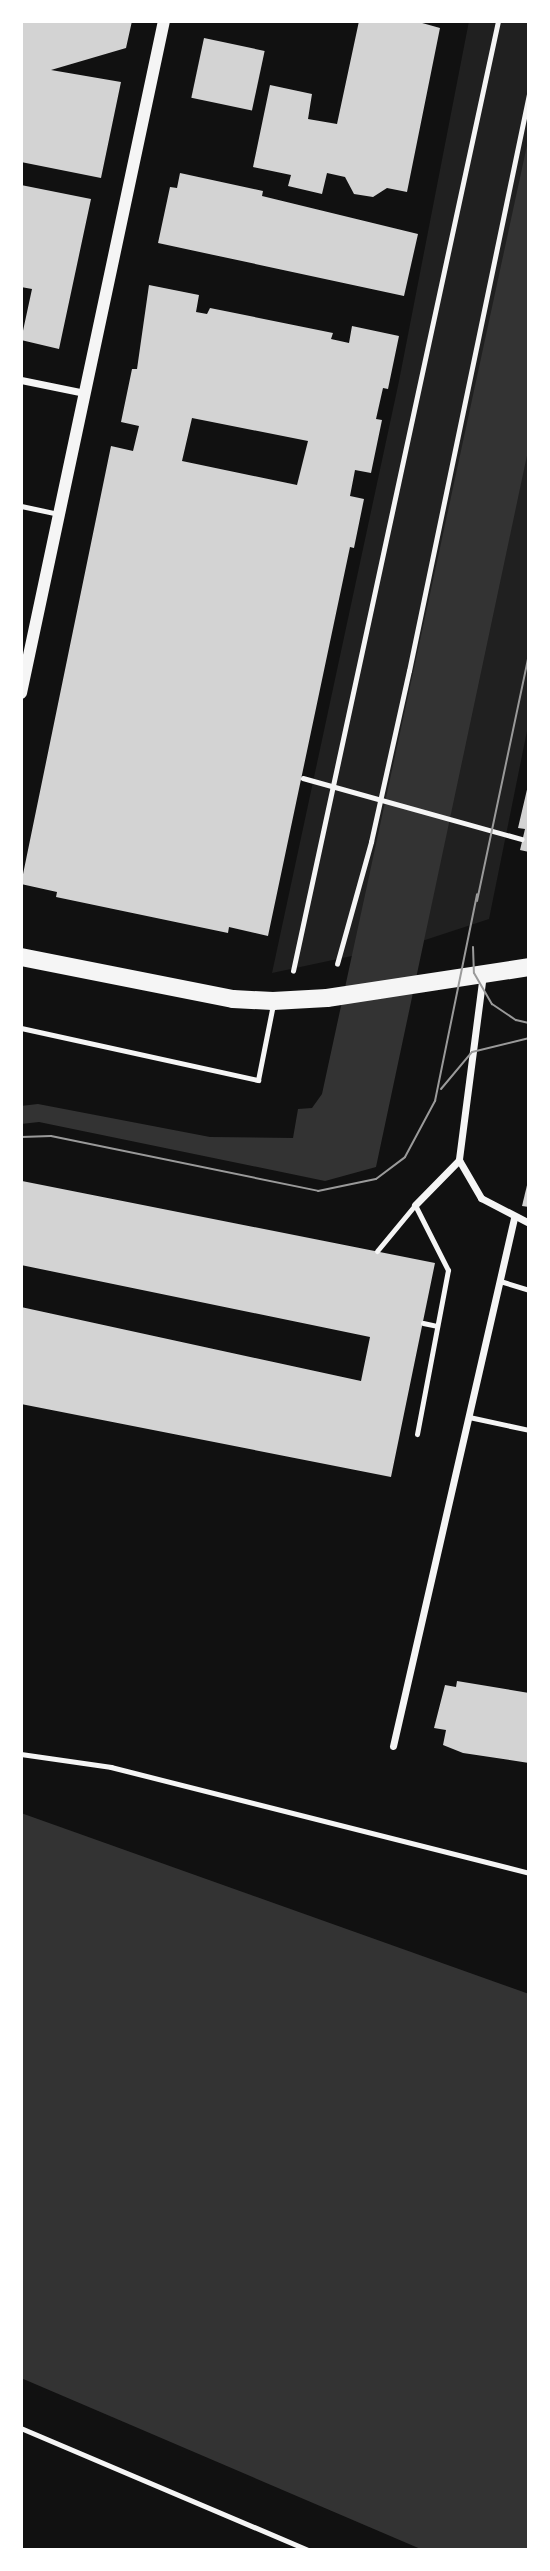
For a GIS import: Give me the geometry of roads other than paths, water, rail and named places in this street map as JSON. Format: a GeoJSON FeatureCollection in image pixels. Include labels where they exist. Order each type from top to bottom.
{"type":"FeatureCollection","features":[{"type":"Feature","properties":{"kind":"main road"},"geometry":{"type":"LineString","coordinates":[[21,957],[233,999],[273,1000],[327,998],[422,980],[529,967]]}},
{"type":"Feature","properties":{"kind":"street"},"geometry":{"type":"LineString","coordinates":[[21,693],[24,668],[164,21]]}},
{"type":"Feature","properties":{"kind":"street"},"geometry":{"type":"LineString","coordinates":[[21,380],[85,393]]}},
{"type":"Feature","properties":{"kind":"street"},"geometry":{"type":"LineString","coordinates":[[415,1205],[459,1160],[483,971]]}},
{"type":"Feature","properties":{"kind":"street"},"geometry":{"type":"LineString","coordinates":[[459,1160],[481,1198],[514,1219],[529,1223]]}},
{"type":"Feature","properties":{"kind":"street"},"geometry":{"type":"LineString","coordinates":[[393,1746],[514,1219]]}},
{"type":"Feature","properties":{"kind":"lane"},"geometry":{"type":"LineString","coordinates":[[21,506],[59,514]]}},
{"type":"Feature","properties":{"kind":"lane"},"geometry":{"type":"LineString","coordinates":[[21,1028],[258,1080],[273,1000]]}},
{"type":"Feature","properties":{"kind":"lane"},"geometry":{"type":"LineString","coordinates":[[377,1251],[415,1205],[448,1270],[417,1434]]}},
{"type":"Feature","properties":{"kind":"lane"},"geometry":{"type":"LineString","coordinates":[[500,1281],[529,1290]]}},
{"type":"Feature","properties":{"kind":"lane"},"geometry":{"type":"LineString","coordinates":[[423,1323],[437,1326]]}},
{"type":"Feature","properties":{"kind":"lane"},"geometry":{"type":"LineString","coordinates":[[469,1417],[529,1430]]}},
{"type":"Feature","properties":{"kind":"tram line"},"geometry":{"type":"LineString","coordinates":[[477,901],[529,654]]}},
{"type":"Feature","properties":{"kind":"tram line"},"geometry":{"type":"LineString","coordinates":[[21,1137],[51,1136],[318,1191],[376,1179],[405,1157],[435,1101],[477,894]]}},
{"type":"Feature","properties":{"kind":"tram line"},"geometry":{"type":"LineString","coordinates":[[473,947],[474,973],[492,1004],[516,1020],[529,1023]]}},
{"type":"Feature","properties":{"kind":"tram line"},"geometry":{"type":"LineString","coordinates":[[441,1089],[472,1052],[529,1038]]}}]}
